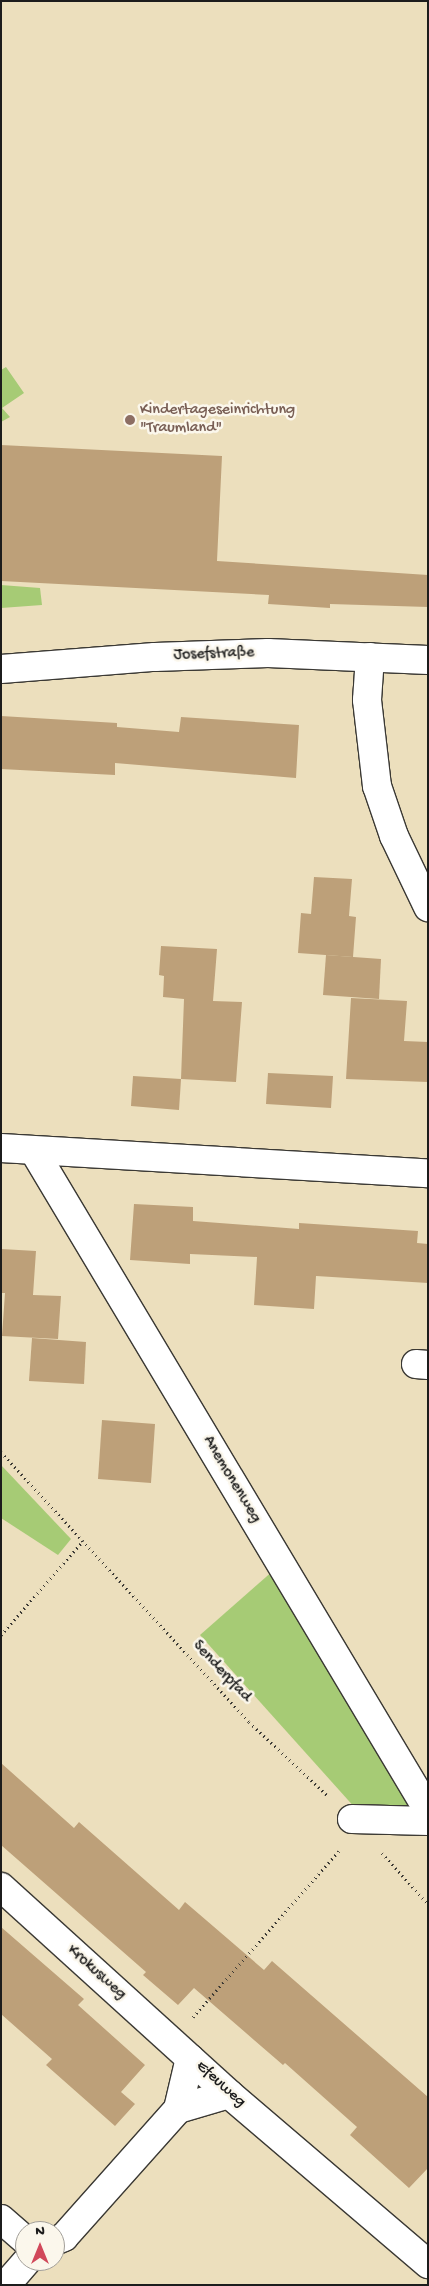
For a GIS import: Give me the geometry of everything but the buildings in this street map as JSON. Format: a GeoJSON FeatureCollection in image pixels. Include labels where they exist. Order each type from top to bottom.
{"type":"FeatureCollection","features":[{"type":"Feature","properties":{"kind":"street","name":"Josefstraße"},"geometry":{"type":"LineString","coordinates":[[1,669],[155,657],[268,653],[428,660]]}},
{"type":"Feature","properties":{"kind":"street"},"geometry":{"type":"LineString","coordinates":[[370,657],[367,700],[377,786],[394,836],[428,907]]}},
{"type":"Feature","properties":{"kind":"street"},"geometry":{"type":"LineString","coordinates":[[1,1148],[428,1174]]}},
{"type":"Feature","properties":{"kind":"street","name":"Anemonenweg"},"geometry":{"type":"LineString","coordinates":[[34,1151],[428,1810]]}},
{"type":"Feature","properties":{"kind":"street"},"geometry":{"type":"LineString","coordinates":[[352,1820],[428,1821]]}},
{"type":"Feature","properties":{"kind":"street","name":"Krokusweg"},"geometry":{"type":"LineString","coordinates":[[1,1888],[180,2050]]}},
{"type":"Feature","properties":{"kind":"street","name":"Efeuweg"},"geometry":{"type":"LineString","coordinates":[[180,2050],[428,2264]]}},
{"type":"Feature","properties":{"kind":"street","name":"Efeuweg"},"geometry":{"type":"LineString","coordinates":[[65,2237],[178,2109],[180,2050]]}},
{"type":"Feature","properties":{"kind":"street"},"geometry":{"type":"LineString","coordinates":[[178,2109],[229,2094]]}},
{"type":"Feature","properties":{"kind":"street"},"geometry":{"type":"LineString","coordinates":[[1,2219],[15,2231]]}},
{"type":"Feature","properties":{"kind":"street"},"geometry":{"type":"LineString","coordinates":[[6,2285],[18,2271]]}},
{"type":"Feature","properties":{"kind":"path","name":"Senderpfad"},"geometry":{"type":"LineString","coordinates":[[1,1452],[249,1722],[352,1820],[428,1904]]}},
{"type":"Feature","properties":{"kind":"path"},"geometry":{"type":"LineString","coordinates":[[1,1635],[84,1541]]}},
{"type":"Feature","properties":{"kind":"path"},"geometry":{"type":"LineString","coordinates":[[180,2050],[336,1857],[352,1820]]}},
{"type":"Feature","properties":{"kind":"green space"},"geometry":{"type":"Polygon","coordinates":[[[6,367],[24,393],[2,408],[10,417],[1,422],[1,370],[6,367]]]}},
{"type":"Feature","properties":{"kind":"green space"},"geometry":{"type":"Polygon","coordinates":[[[1,585],[40,588],[42,605],[1,608],[1,585]]]}},
{"type":"Feature","properties":{"kind":"green space"},"geometry":{"type":"Polygon","coordinates":[[[1,1465],[71,1539],[58,1555],[1,1518],[1,1465]]]}},
{"type":"Feature","properties":{"kind":"green space"},"geometry":{"type":"Polygon","coordinates":[[[274,1570],[423,1815],[374,1829],[200,1635],[274,1570]]]}},
{"type":"Feature","properties":{"kind":"place","name":"Kindertageseinrichtung \"Traumland\""},"geometry":{"type":"Point","coordinates":[130,420]}}]}
